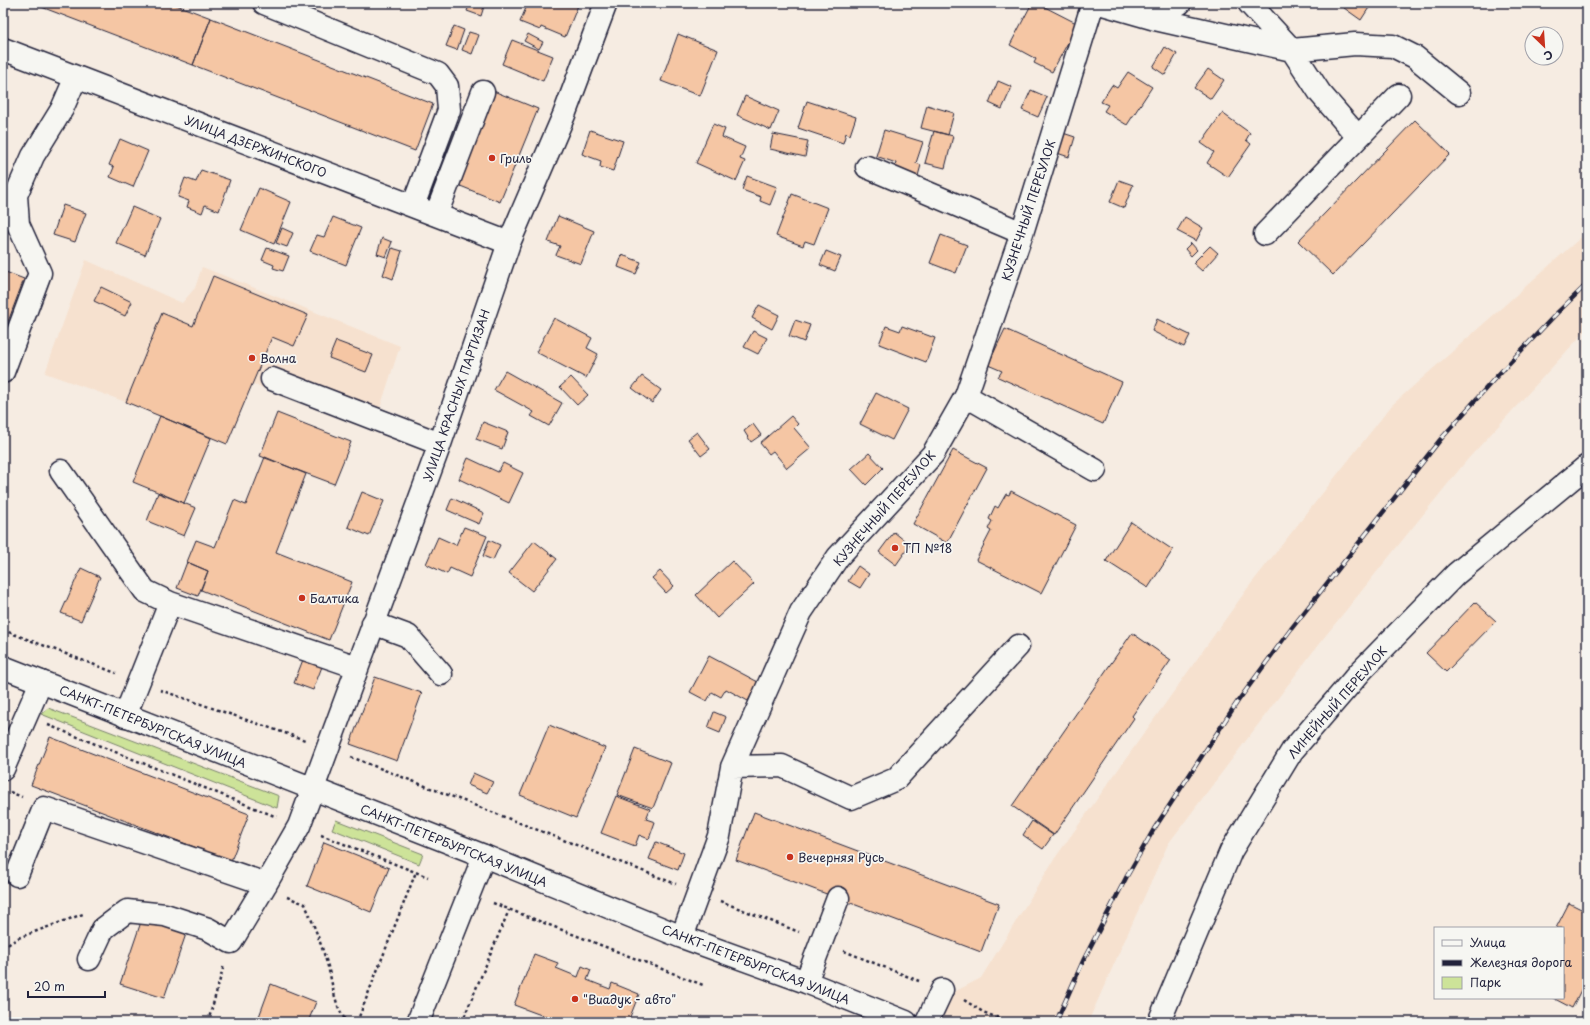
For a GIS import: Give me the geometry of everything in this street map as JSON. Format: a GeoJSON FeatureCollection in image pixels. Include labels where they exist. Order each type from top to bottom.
{"type":"FeatureCollection","features":[{"type":"Feature","properties":{"kind":"street"},"geometry":{"type":"LineString","coordinates":[[264,3],[438,74],[447,86],[449,110],[413,206]]}},
{"type":"Feature","properties":{"kind":"street","name":"УЛИЦА КРАСНЫХ ПАРТИЗАН"},"geometry":{"type":"LineString","coordinates":[[231,942],[299,826],[440,444],[509,243],[564,116],[606,3]]}},
{"type":"Feature","properties":{"kind":"street","name":"КУЗНЕЧНЫЙ ПЕРЕУЛОК"},"geometry":{"type":"LineString","coordinates":[[682,937],[719,836],[732,767],[801,612],[838,558],[933,454],[966,396],[1022,233],[1093,3]]}},
{"type":"Feature","properties":{"kind":"street"},"geometry":{"type":"LineString","coordinates":[[1099,3],[1155,19],[1292,50],[1355,44],[1393,46],[1415,57],[1459,93]]}},
{"type":"Feature","properties":{"kind":"street"},"geometry":{"type":"LineString","coordinates":[[1155,19],[1180,3]]}},
{"type":"Feature","properties":{"kind":"street"},"geometry":{"type":"LineString","coordinates":[[1249,3],[1292,50],[1320,93],[1358,137]]}},
{"type":"Feature","properties":{"kind":"street","name":"УЛИЦА ДЗЕРЖИНСКОГО"},"geometry":{"type":"LineString","coordinates":[[3,49],[509,243]]}},
{"type":"Feature","properties":{"kind":"street"},"geometry":{"type":"LineString","coordinates":[[3,372],[40,273],[18,224],[16,195],[32,156],[62,109],[76,77]]}},
{"type":"Feature","properties":{"kind":"street"},"geometry":{"type":"LineString","coordinates":[[436,215],[483,92]]}},
{"type":"Feature","properties":{"kind":"street"},"geometry":{"type":"LineString","coordinates":[[1265,234],[1399,95]]}},
{"type":"Feature","properties":{"kind":"street"},"geometry":{"type":"LineString","coordinates":[[867,167],[1022,233]]}},
{"type":"Feature","properties":{"kind":"street"},"geometry":{"type":"LineString","coordinates":[[3,231],[24,238]]}},
{"type":"Feature","properties":{"kind":"street"},"geometry":{"type":"LineString","coordinates":[[272,379],[440,444]]}},
{"type":"Feature","properties":{"kind":"street"},"geometry":{"type":"LineString","coordinates":[[966,396],[1095,470]]}},
{"type":"Feature","properties":{"kind":"street","name":"ЛИНЕЙНЫЙ ПЕРЕУЛОК"},"geometry":{"type":"LineString","coordinates":[[1159,1022],[1231,851],[1292,751],[1361,671],[1456,574],[1587,466]]}},
{"type":"Feature","properties":{"kind":"street"},"geometry":{"type":"LineString","coordinates":[[61,471],[145,591],[170,603],[357,667]]}},
{"type":"Feature","properties":{"kind":"street"},"geometry":{"type":"LineString","coordinates":[[125,716],[170,603]]}},
{"type":"Feature","properties":{"kind":"street"},"geometry":{"type":"LineString","coordinates":[[373,623],[408,636],[441,674]]}},
{"type":"Feature","properties":{"kind":"street"},"geometry":{"type":"LineString","coordinates":[[732,767],[782,766],[851,798],[889,782],[896,779],[1018,646]]}},
{"type":"Feature","properties":{"kind":"street","name":"САНКТ-ПЕТЕРБУРГСКАЯ УЛИЦА"},"geometry":{"type":"LineString","coordinates":[[3,667],[484,856],[682,937],[806,982],[906,1022]]}},
{"type":"Feature","properties":{"kind":"street"},"geometry":{"type":"LineString","coordinates":[[3,769],[8,743],[27,716],[41,682]]}},
{"type":"Feature","properties":{"kind":"street"},"geometry":{"type":"LineString","coordinates":[[17,875],[44,808],[265,886]]}},
{"type":"Feature","properties":{"kind":"street"},"geometry":{"type":"LineString","coordinates":[[422,1021],[484,856]]}},
{"type":"Feature","properties":{"kind":"street"},"geometry":{"type":"LineString","coordinates":[[806,982],[838,898]]}},
{"type":"Feature","properties":{"kind":"street"},"geometry":{"type":"LineString","coordinates":[[89,959],[103,930],[127,911],[165,915],[208,929],[231,942]]}},
{"type":"Feature","properties":{"kind":"street"},"geometry":{"type":"LineString","coordinates":[[927,1022],[951,994]]}},
{"type":"Feature","properties":{"kind":"path"},"geometry":{"type":"LineString","coordinates":[[3,630],[139,682],[327,748],[698,892],[951,994],[983,1012],[1008,1022]]}},
{"type":"Feature","properties":{"kind":"path"},"geometry":{"type":"LineString","coordinates":[[27,716],[428,877]]}},
{"type":"Feature","properties":{"kind":"path"},"geometry":{"type":"LineString","coordinates":[[357,1022],[416,872]]}},
{"type":"Feature","properties":{"kind":"path"},"geometry":{"type":"LineString","coordinates":[[265,886],[305,904],[327,962],[331,984],[341,1014],[347,1022]]}},
{"type":"Feature","properties":{"kind":"path"},"geometry":{"type":"LineString","coordinates":[[493,903],[703,985]]}},
{"type":"Feature","properties":{"kind":"path"},"geometry":{"type":"LineString","coordinates":[[462,1022],[509,910]]}},
{"type":"Feature","properties":{"kind":"path"},"geometry":{"type":"LineString","coordinates":[[3,948],[18,938],[84,914]]}},
{"type":"Feature","properties":{"kind":"path"},"geometry":{"type":"LineString","coordinates":[[208,1022],[231,942]]}},
{"type":"Feature","properties":{"kind":"shaded area"},"geometry":{"type":"Polygon","coordinates":[[[1587,232],[1587,329],[1467,460],[1318,645],[1168,844],[1088,1022],[936,1022],[956,991],[981,978],[1055,858],[1247,589],[1392,405],[1587,232]]]}},
{"type":"Feature","properties":{"kind":"shaded area"},"geometry":{"type":"Polygon","coordinates":[[[86,260],[182,303],[195,288],[202,267],[400,346],[373,430],[253,384],[227,444],[126,402],[45,373],[86,260]]]}},
{"type":"Feature","properties":{"kind":"green space"},"geometry":{"type":"Polygon","coordinates":[[[48,708],[279,796],[277,808],[41,714],[48,708]]]}},
{"type":"Feature","properties":{"kind":"green space"},"geometry":{"type":"Polygon","coordinates":[[[336,820],[423,854],[419,864],[332,829],[336,820]]]}},
{"type":"Feature","properties":{"kind":"building"},"geometry":{"type":"Polygon","coordinates":[[[31,3],[171,3],[211,18],[193,65],[31,3]]]}},
{"type":"Feature","properties":{"kind":"building"},"geometry":{"type":"Polygon","coordinates":[[[470,3],[485,3],[481,16],[467,11],[470,3]]]}},
{"type":"Feature","properties":{"kind":"building"},"geometry":{"type":"Polygon","coordinates":[[[528,3],[579,3],[565,37],[541,27],[540,30],[520,22],[528,3]]]}},
{"type":"Feature","properties":{"kind":"building"},"geometry":{"type":"Polygon","coordinates":[[[1032,3],[1037,3],[1078,24],[1052,72],[1034,63],[1036,59],[1010,45],[1032,3]]]}},
{"type":"Feature","properties":{"kind":"building"},"geometry":{"type":"Polygon","coordinates":[[[1337,3],[1372,3],[1361,20],[1337,3]]]}},
{"type":"Feature","properties":{"kind":"building"},"geometry":{"type":"Polygon","coordinates":[[[211,18],[433,104],[415,151],[193,65],[211,18]]]}},
{"type":"Feature","properties":{"kind":"building"},"geometry":{"type":"Polygon","coordinates":[[[454,26],[464,30],[457,50],[446,46],[454,26]]]}},
{"type":"Feature","properties":{"kind":"building"},"geometry":{"type":"Polygon","coordinates":[[[469,32],[479,35],[472,54],[462,50],[469,32]]]}},
{"type":"Feature","properties":{"kind":"building"},"geometry":{"type":"Polygon","coordinates":[[[528,34],[543,42],[539,49],[524,41],[528,34]]]}},
{"type":"Feature","properties":{"kind":"building"},"geometry":{"type":"Polygon","coordinates":[[[678,34],[718,50],[700,96],[661,81],[678,34]]]}},
{"type":"Feature","properties":{"kind":"building"},"geometry":{"type":"Polygon","coordinates":[[[512,40],[553,56],[543,81],[502,64],[512,40]]]}},
{"type":"Feature","properties":{"kind":"building"},"geometry":{"type":"Polygon","coordinates":[[[1165,47],[1177,54],[1165,75],[1153,67],[1165,47]]]}},
{"type":"Feature","properties":{"kind":"building"},"geometry":{"type":"Polygon","coordinates":[[[1208,69],[1224,80],[1211,99],[1194,88],[1208,69]]]}},
{"type":"Feature","properties":{"kind":"building"},"geometry":{"type":"Polygon","coordinates":[[[1128,72],[1152,87],[1127,125],[1104,111],[1108,105],[1101,102],[1112,85],[1117,88],[1128,72]]]}},
{"type":"Feature","properties":{"kind":"building"},"geometry":{"type":"Polygon","coordinates":[[[998,81],[1012,87],[1002,109],[989,103],[998,81]]]}},
{"type":"Feature","properties":{"kind":"building"},"geometry":{"type":"Polygon","coordinates":[[[491,90],[538,109],[500,202],[453,183],[491,90]]]}},
{"type":"Feature","properties":{"kind":"building"},"geometry":{"type":"Polygon","coordinates":[[[1031,90],[1047,97],[1038,117],[1022,110],[1031,90]]]}},
{"type":"Feature","properties":{"kind":"building"},"geometry":{"type":"Polygon","coordinates":[[[745,96],[779,111],[771,130],[737,115],[745,96]]]}},
{"type":"Feature","properties":{"kind":"building"},"geometry":{"type":"Polygon","coordinates":[[[807,101],[856,117],[850,135],[846,133],[843,143],[798,128],[807,101]]]}},
{"type":"Feature","properties":{"kind":"building"},"geometry":{"type":"Polygon","coordinates":[[[927,105],[954,113],[948,135],[921,128],[927,105]]]}},
{"type":"Feature","properties":{"kind":"building"},"geometry":{"type":"Polygon","coordinates":[[[1222,113],[1250,133],[1246,140],[1251,144],[1228,177],[1207,163],[1214,152],[1201,143],[1222,113]]]}},
{"type":"Feature","properties":{"kind":"building"},"geometry":{"type":"Polygon","coordinates":[[[1415,120],[1450,154],[1333,275],[1298,241],[1415,120]]]}},
{"type":"Feature","properties":{"kind":"building"},"geometry":{"type":"Polygon","coordinates":[[[713,124],[725,129],[722,137],[745,147],[740,159],[745,161],[736,181],[696,163],[713,124]]]}},
{"type":"Feature","properties":{"kind":"building"},"geometry":{"type":"Polygon","coordinates":[[[590,130],[623,141],[613,171],[600,167],[601,161],[582,154],[590,130]]]}},
{"type":"Feature","properties":{"kind":"building"},"geometry":{"type":"Polygon","coordinates":[[[884,130],[923,142],[916,163],[921,165],[918,176],[894,169],[896,163],[876,156],[884,130]]]}},
{"type":"Feature","properties":{"kind":"building"},"geometry":{"type":"Polygon","coordinates":[[[934,131],[953,136],[945,168],[925,163],[934,131]]]}},
{"type":"Feature","properties":{"kind":"building"},"geometry":{"type":"Polygon","coordinates":[[[1063,133],[1075,137],[1069,157],[1057,153],[1063,133]]]}},
{"type":"Feature","properties":{"kind":"building"},"geometry":{"type":"Polygon","coordinates":[[[773,134],[808,141],[805,157],[770,149],[773,134]]]}},
{"type":"Feature","properties":{"kind":"building"},"geometry":{"type":"Polygon","coordinates":[[[120,139],[148,151],[133,187],[110,177],[114,167],[109,165],[120,139]]]}},
{"type":"Feature","properties":{"kind":"building"},"geometry":{"type":"Polygon","coordinates":[[[201,170],[230,180],[219,211],[205,205],[202,213],[187,207],[189,201],[178,197],[185,178],[196,182],[201,170]]]}},
{"type":"Feature","properties":{"kind":"building"},"geometry":{"type":"Polygon","coordinates":[[[747,176],[777,187],[770,205],[760,201],[761,197],[742,190],[747,176]]]}},
{"type":"Feature","properties":{"kind":"building"},"geometry":{"type":"Polygon","coordinates":[[[1119,180],[1133,185],[1124,208],[1110,202],[1119,180]]]}},
{"type":"Feature","properties":{"kind":"building"},"geometry":{"type":"Polygon","coordinates":[[[259,188],[291,202],[274,244],[241,230],[259,188]]]}},
{"type":"Feature","properties":{"kind":"building"},"geometry":{"type":"Polygon","coordinates":[[[792,194],[828,208],[814,244],[805,241],[803,246],[776,236],[792,194]]]}},
{"type":"Feature","properties":{"kind":"building"},"geometry":{"type":"Polygon","coordinates":[[[3,199],[8,201],[3,213],[3,199]]]}},
{"type":"Feature","properties":{"kind":"building"},"geometry":{"type":"Polygon","coordinates":[[[63,205],[86,213],[75,242],[53,235],[63,205]]]}},
{"type":"Feature","properties":{"kind":"building"},"geometry":{"type":"Polygon","coordinates":[[[132,207],[160,219],[145,255],[116,243],[132,207]]]}},
{"type":"Feature","properties":{"kind":"building"},"geometry":{"type":"Polygon","coordinates":[[[558,216],[594,231],[581,264],[556,255],[560,246],[548,242],[558,216]]]}},
{"type":"Feature","properties":{"kind":"building"},"geometry":{"type":"Polygon","coordinates":[[[333,217],[361,228],[346,265],[310,251],[317,235],[324,237],[333,217]]]}},
{"type":"Feature","properties":{"kind":"building"},"geometry":{"type":"Polygon","coordinates":[[[1185,217],[1203,228],[1196,241],[1177,231],[1185,217]]]}},
{"type":"Feature","properties":{"kind":"building"},"geometry":{"type":"Polygon","coordinates":[[[282,228],[293,233],[287,247],[276,243],[282,228]]]}},
{"type":"Feature","properties":{"kind":"building"},"geometry":{"type":"Polygon","coordinates":[[[941,235],[967,245],[956,273],[930,263],[941,235]]]}},
{"type":"Feature","properties":{"kind":"building"},"geometry":{"type":"Polygon","coordinates":[[[382,238],[392,242],[386,257],[377,254],[382,238]]]}},
{"type":"Feature","properties":{"kind":"building"},"geometry":{"type":"Polygon","coordinates":[[[1191,243],[1197,250],[1191,256],[1185,249],[1191,243]]]}},
{"type":"Feature","properties":{"kind":"building"},"geometry":{"type":"Polygon","coordinates":[[[1210,246],[1218,253],[1202,271],[1193,263],[1210,246]]]}},
{"type":"Feature","properties":{"kind":"building"},"geometry":{"type":"Polygon","coordinates":[[[267,248],[289,256],[283,271],[273,268],[274,265],[262,260],[267,248]]]}},
{"type":"Feature","properties":{"kind":"building"},"geometry":{"type":"Polygon","coordinates":[[[392,248],[402,251],[393,279],[383,275],[392,248]]]}},
{"type":"Feature","properties":{"kind":"building"},"geometry":{"type":"Polygon","coordinates":[[[826,251],[841,257],[835,271],[820,265],[826,251]]]}},
{"type":"Feature","properties":{"kind":"building"},"geometry":{"type":"Polygon","coordinates":[[[622,255],[641,262],[636,274],[618,267],[622,255]]]}},
{"type":"Feature","properties":{"kind":"building"},"geometry":{"type":"Polygon","coordinates":[[[3,271],[24,279],[3,335],[3,271]]]}},
{"type":"Feature","properties":{"kind":"building"},"geometry":{"type":"Polygon","coordinates":[[[213,276],[308,315],[294,346],[272,337],[227,444],[126,402],[162,313],[193,326],[213,276]]]}},
{"type":"Feature","properties":{"kind":"building"},"geometry":{"type":"Polygon","coordinates":[[[101,287],[132,302],[125,316],[94,301],[101,287]]]}},
{"type":"Feature","properties":{"kind":"building"},"geometry":{"type":"Polygon","coordinates":[[[759,305],[779,315],[772,329],[752,318],[759,305]]]}},
{"type":"Feature","properties":{"kind":"building"},"geometry":{"type":"Polygon","coordinates":[[[554,318],[592,338],[587,348],[598,354],[586,378],[536,352],[554,318]]]}},
{"type":"Feature","properties":{"kind":"building"},"geometry":{"type":"Polygon","coordinates":[[[1157,319],[1190,335],[1184,347],[1152,331],[1157,319]]]}},
{"type":"Feature","properties":{"kind":"building"},"geometry":{"type":"Polygon","coordinates":[[[795,320],[810,325],[804,342],[789,336],[795,320]]]}},
{"type":"Feature","properties":{"kind":"building"},"geometry":{"type":"Polygon","coordinates":[[[886,326],[900,331],[902,326],[935,338],[926,362],[879,344],[886,326]]]}},
{"type":"Feature","properties":{"kind":"building"},"geometry":{"type":"Polygon","coordinates":[[[1005,329],[1122,382],[1103,424],[998,377],[1002,371],[988,365],[1005,329]]]}},
{"type":"Feature","properties":{"kind":"building"},"geometry":{"type":"Polygon","coordinates":[[[753,331],[767,338],[758,354],[744,347],[753,331]]]}},
{"type":"Feature","properties":{"kind":"building"},"geometry":{"type":"Polygon","coordinates":[[[336,341],[373,355],[366,372],[329,358],[336,341]]]}},
{"type":"Feature","properties":{"kind":"building"},"geometry":{"type":"Polygon","coordinates":[[[505,371],[562,403],[549,426],[531,416],[534,412],[494,390],[505,371]]]}},
{"type":"Feature","properties":{"kind":"building"},"geometry":{"type":"Polygon","coordinates":[[[642,376],[661,390],[652,403],[632,388],[642,376]]]}},
{"type":"Feature","properties":{"kind":"building"},"geometry":{"type":"Polygon","coordinates":[[[571,377],[588,395],[577,405],[560,387],[571,377]]]}},
{"type":"Feature","properties":{"kind":"building"},"geometry":{"type":"Polygon","coordinates":[[[876,393],[908,409],[892,440],[860,424],[876,393]]]}},
{"type":"Feature","properties":{"kind":"building"},"geometry":{"type":"Polygon","coordinates":[[[277,413],[351,442],[334,484],[260,456],[277,413]]]}},
{"type":"Feature","properties":{"kind":"building"},"geometry":{"type":"Polygon","coordinates":[[[160,416],[211,438],[184,503],[133,482],[160,416]]]}},
{"type":"Feature","properties":{"kind":"building"},"geometry":{"type":"Polygon","coordinates":[[[791,416],[798,424],[794,428],[811,448],[787,468],[773,451],[769,454],[760,443],[791,416]]]}},
{"type":"Feature","properties":{"kind":"building"},"geometry":{"type":"Polygon","coordinates":[[[483,422],[508,432],[502,449],[476,439],[483,422]]]}},
{"type":"Feature","properties":{"kind":"building"},"geometry":{"type":"Polygon","coordinates":[[[753,424],[761,435],[751,442],[744,431],[753,424]]]}},
{"type":"Feature","properties":{"kind":"building"},"geometry":{"type":"Polygon","coordinates":[[[697,432],[710,449],[701,456],[688,439],[697,432]]]}},
{"type":"Feature","properties":{"kind":"building"},"geometry":{"type":"Polygon","coordinates":[[[953,450],[987,468],[947,543],[913,524],[953,450]]]}},
{"type":"Feature","properties":{"kind":"building"},"geometry":{"type":"Polygon","coordinates":[[[869,453],[883,468],[866,485],[851,469],[869,453]]]}},
{"type":"Feature","properties":{"kind":"building"},"geometry":{"type":"Polygon","coordinates":[[[265,457],[306,474],[276,552],[352,582],[329,640],[201,590],[208,571],[187,562],[196,540],[215,547],[234,500],[246,505],[265,457]]]}},
{"type":"Feature","properties":{"kind":"building"},"geometry":{"type":"Polygon","coordinates":[[[468,458],[498,472],[503,463],[523,473],[509,503],[459,479],[468,458]]]}},
{"type":"Feature","properties":{"kind":"building"},"geometry":{"type":"Polygon","coordinates":[[[1011,491],[1076,525],[1041,593],[976,560],[991,531],[988,529],[992,521],[989,519],[995,506],[998,508],[1006,494],[1009,495],[1011,491]]]}},
{"type":"Feature","properties":{"kind":"building"},"geometry":{"type":"Polygon","coordinates":[[[362,492],[384,501],[369,536],[348,527],[362,492]]]}},
{"type":"Feature","properties":{"kind":"building"},"geometry":{"type":"Polygon","coordinates":[[[158,493],[196,508],[184,536],[147,521],[158,493]]]}},
{"type":"Feature","properties":{"kind":"building"},"geometry":{"type":"Polygon","coordinates":[[[452,498],[484,513],[479,524],[447,510],[452,498]]]}},
{"type":"Feature","properties":{"kind":"building"},"geometry":{"type":"Polygon","coordinates":[[[1131,522],[1173,550],[1148,588],[1106,561],[1131,522]]]}},
{"type":"Feature","properties":{"kind":"building"},"geometry":{"type":"Polygon","coordinates":[[[464,527],[487,536],[470,577],[450,568],[447,574],[426,564],[438,537],[456,545],[464,527]]]}},
{"type":"Feature","properties":{"kind":"building","name":"ТП №18"},"geometry":{"type":"Polygon","coordinates":[[[894,532],[910,545],[896,565],[879,552],[894,532]]]}},
{"type":"Feature","properties":{"kind":"building"},"geometry":{"type":"Polygon","coordinates":[[[489,540],[500,545],[493,560],[483,556],[489,540]]]}},
{"type":"Feature","properties":{"kind":"building"},"geometry":{"type":"Polygon","coordinates":[[[534,541],[557,559],[532,591],[509,573],[534,541]]]}},
{"type":"Feature","properties":{"kind":"building"},"geometry":{"type":"Polygon","coordinates":[[[732,561],[754,584],[717,618],[696,595],[732,561]]]}},
{"type":"Feature","properties":{"kind":"building"},"geometry":{"type":"Polygon","coordinates":[[[187,562],[208,571],[198,596],[177,588],[187,562]]]}},
{"type":"Feature","properties":{"kind":"building"},"geometry":{"type":"Polygon","coordinates":[[[858,566],[869,574],[860,588],[848,581],[858,566]]]}},
{"type":"Feature","properties":{"kind":"building"},"geometry":{"type":"Polygon","coordinates":[[[81,568],[100,577],[81,621],[61,613],[81,568]]]}},
{"type":"Feature","properties":{"kind":"building"},"geometry":{"type":"Polygon","coordinates":[[[660,571],[674,586],[666,593],[652,578],[660,571]]]}},
{"type":"Feature","properties":{"kind":"building"},"geometry":{"type":"Polygon","coordinates":[[[1475,602],[1496,621],[1446,672],[1426,653],[1475,602]]]}},
{"type":"Feature","properties":{"kind":"building"},"geometry":{"type":"Polygon","coordinates":[[[1132,633],[1171,660],[1132,716],[1134,718],[1054,835],[1012,806],[1132,633]]]}},
{"type":"Feature","properties":{"kind":"building"},"geometry":{"type":"Polygon","coordinates":[[[709,656],[758,682],[748,701],[726,689],[721,697],[712,692],[707,701],[690,692],[709,656]]]}},
{"type":"Feature","properties":{"kind":"building"},"geometry":{"type":"Polygon","coordinates":[[[304,657],[323,664],[313,690],[294,683],[304,657]]]}},
{"type":"Feature","properties":{"kind":"building"},"geometry":{"type":"Polygon","coordinates":[[[375,677],[422,693],[397,761],[350,744],[375,677]]]}},
{"type":"Feature","properties":{"kind":"building"},"geometry":{"type":"Polygon","coordinates":[[[714,712],[726,717],[720,733],[708,728],[714,712]]]}},
{"type":"Feature","properties":{"kind":"building"},"geometry":{"type":"Polygon","coordinates":[[[549,725],[605,748],[576,818],[520,795],[549,725]]]}},
{"type":"Feature","properties":{"kind":"building"},"geometry":{"type":"Polygon","coordinates":[[[50,737],[249,814],[231,861],[31,785],[50,737]]]}},
{"type":"Feature","properties":{"kind":"building"},"geometry":{"type":"Polygon","coordinates":[[[635,749],[671,763],[653,808],[617,795],[635,749]]]}},
{"type":"Feature","properties":{"kind":"building"},"geometry":{"type":"Polygon","coordinates":[[[473,773],[493,782],[487,793],[468,785],[473,773]]]}},
{"type":"Feature","properties":{"kind":"building"},"geometry":{"type":"Polygon","coordinates":[[[616,796],[650,809],[646,819],[655,822],[649,839],[639,835],[635,846],[601,833],[616,796]]]}},
{"type":"Feature","properties":{"kind":"building"},"geometry":{"type":"Polygon","coordinates":[[[754,812],[999,904],[981,952],[736,860],[754,812]]]}},
{"type":"Feature","properties":{"kind":"building"},"geometry":{"type":"Polygon","coordinates":[[[1032,821],[1053,835],[1043,849],[1023,835],[1032,821]]]}},
{"type":"Feature","properties":{"kind":"building"},"geometry":{"type":"Polygon","coordinates":[[[324,842],[389,868],[371,912],[307,886],[324,842]]]}},
{"type":"Feature","properties":{"kind":"building"},"geometry":{"type":"Polygon","coordinates":[[[656,842],[684,853],[678,870],[649,859],[656,842]]]}},
{"type":"Feature","properties":{"kind":"building"},"geometry":{"type":"Polygon","coordinates":[[[1569,903],[1587,912],[1587,978],[1572,1008],[1555,999],[1564,999],[1564,927],[1557,927],[1569,903]]]}},
{"type":"Feature","properties":{"kind":"building"},"geometry":{"type":"Polygon","coordinates":[[[142,919],[186,934],[164,998],[120,984],[142,919]]]}},
{"type":"Feature","properties":{"kind":"building"},"geometry":{"type":"Polygon","coordinates":[[[534,954],[558,963],[556,968],[578,977],[582,966],[591,970],[587,980],[610,989],[612,983],[639,994],[628,1022],[560,1022],[514,1005],[534,954]]]}},
{"type":"Feature","properties":{"kind":"building"},"geometry":{"type":"Polygon","coordinates":[[[271,984],[316,1002],[308,1022],[257,1022],[271,984]]]}},
{"type":"Feature","properties":{"kind":"railway"},"geometry":{"type":"LineString","coordinates":[[1056,1022],[1084,959],[1127,876],[1154,829],[1238,701],[1291,629],[1440,440],[1497,376],[1587,284]]}},
{"type":"Feature","properties":{"kind":"place","name":"Гриль"},"geometry":{"type":"Point","coordinates":[492,158]}},
{"type":"Feature","properties":{"kind":"place","name":"Волна"},"geometry":{"type":"Point","coordinates":[252,358]}},
{"type":"Feature","properties":{"kind":"place","name":"ТП №18"},"geometry":{"type":"Point","coordinates":[895,548]}},
{"type":"Feature","properties":{"kind":"place","name":"Балтика"},"geometry":{"type":"Point","coordinates":[302,598]}},
{"type":"Feature","properties":{"kind":"place","name":"Вечерняя Русь"},"geometry":{"type":"Point","coordinates":[790,857]}},
{"type":"Feature","properties":{"kind":"place","name":"\"Виадук - авто\""},"geometry":{"type":"Point","coordinates":[575,999]}}]}
